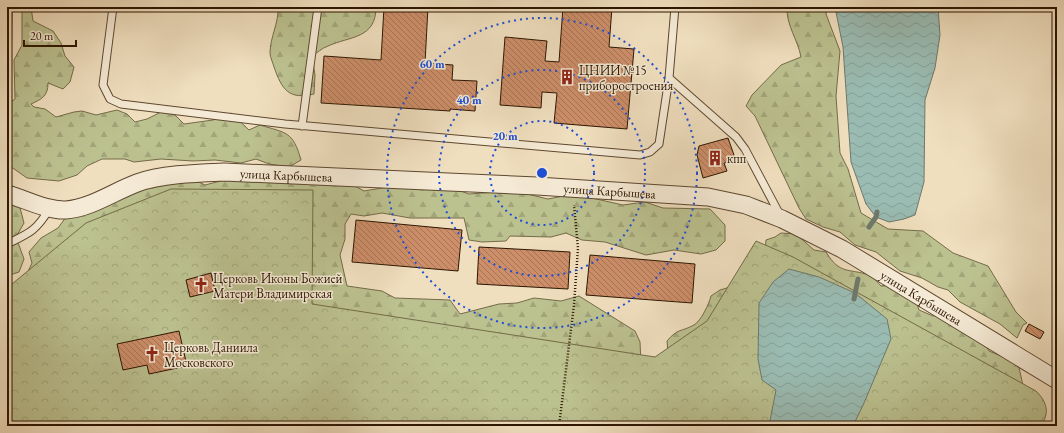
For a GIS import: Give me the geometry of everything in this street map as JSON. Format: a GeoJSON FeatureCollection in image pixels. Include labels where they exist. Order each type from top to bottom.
{"type":"FeatureCollection","features":[{"type":"Feature","properties":{"kind":"street","name":"улица Карбышева"},"geometry":{"type":"LineString","coordinates":[[7,194],[51,208],[65,210],[86,206],[138,182],[191,173],[232,173],[573,188],[708,197],[746,205],[782,219],[842,249],[1057,380]]}},
{"type":"Feature","properties":{"kind":"lane"},"geometry":{"type":"LineString","coordinates":[[7,88],[8,7]]}},
{"type":"Feature","properties":{"kind":"lane"},"geometry":{"type":"LineString","coordinates":[[113,7],[103,85],[110,98],[121,104],[302,126],[640,155],[650,152],[659,144],[669,78],[674,7]]}},
{"type":"Feature","properties":{"kind":"lane"},"geometry":{"type":"LineString","coordinates":[[302,126],[318,7]]}},
{"type":"Feature","properties":{"kind":"lane"},"geometry":{"type":"LineString","coordinates":[[669,78],[736,137],[745,149],[782,219]]}},
{"type":"Feature","properties":{"kind":"lane"},"geometry":{"type":"LineString","coordinates":[[7,244],[31,233],[40,225],[51,208]]}},
{"type":"Feature","properties":{"kind":"path"},"geometry":{"type":"LineString","coordinates":[[558,426],[573,313],[578,248],[573,188]]}},
{"type":"Feature","properties":{"kind":"green space"},"geometry":{"type":"Polygon","coordinates":[[[22,7],[31,7],[33,21],[53,31],[61,43],[65,56],[74,67],[70,82],[63,89],[48,83],[46,94],[31,104],[34,107],[45,109],[56,117],[82,111],[96,115],[117,110],[127,114],[135,122],[147,119],[165,110],[176,116],[184,124],[213,120],[231,113],[249,130],[260,125],[287,135],[295,143],[301,160],[289,167],[269,164],[256,159],[241,163],[215,160],[193,161],[161,159],[134,162],[125,159],[102,159],[87,166],[77,175],[59,181],[27,178],[7,164],[7,109],[8,104],[15,99],[14,60],[22,45],[22,7]]]}},
{"type":"Feature","properties":{"kind":"green space"},"geometry":{"type":"Polygon","coordinates":[[[278,7],[376,7],[372,25],[367,31],[353,38],[326,47],[312,56],[315,75],[314,94],[298,96],[288,91],[280,82],[270,56],[270,47],[277,19],[278,7]]]}},
{"type":"Feature","properties":{"kind":"green space"},"geometry":{"type":"Polygon","coordinates":[[[787,7],[827,7],[826,14],[840,51],[836,96],[840,153],[848,169],[861,213],[888,229],[923,231],[953,253],[988,266],[1016,312],[1027,323],[1023,325],[1017,338],[1000,324],[960,302],[948,290],[938,287],[922,278],[900,271],[876,252],[855,245],[840,232],[823,227],[806,219],[799,208],[755,116],[746,106],[752,95],[781,65],[801,57],[788,20],[787,7]]]}},
{"type":"Feature","properties":{"kind":"green space"},"geometry":{"type":"Polygon","coordinates":[[[186,176],[205,185],[240,176],[355,186],[364,191],[400,185],[422,190],[447,186],[469,194],[497,192],[523,193],[548,199],[574,194],[623,205],[645,202],[663,208],[710,209],[725,225],[725,241],[716,250],[701,254],[674,250],[646,255],[605,242],[582,240],[566,233],[551,237],[510,236],[506,241],[482,242],[469,240],[464,218],[410,218],[382,213],[364,216],[351,214],[345,224],[345,239],[340,255],[347,286],[382,291],[395,298],[450,300],[460,314],[499,304],[517,303],[534,298],[561,301],[579,296],[635,331],[640,342],[641,364],[668,352],[667,341],[677,332],[697,323],[711,296],[720,290],[730,287],[765,252],[766,240],[781,233],[796,234],[814,250],[826,252],[840,268],[869,275],[881,286],[888,285],[915,298],[919,310],[933,316],[944,315],[985,344],[989,351],[1018,363],[1032,426],[754,358],[7,426],[7,287],[24,280],[32,263],[29,252],[41,238],[58,228],[66,217],[138,182],[153,188],[167,181],[186,176]]]}},
{"type":"Feature","properties":{"kind":"green space"},"geometry":{"type":"Polygon","coordinates":[[[171,189],[313,190],[312,304],[655,357],[707,321],[756,241],[793,257],[1036,391],[1045,403],[1046,416],[1041,426],[7,426],[7,300],[12,284],[86,223],[171,189]]]}},
{"type":"Feature","properties":{"kind":"green space"},"geometry":{"type":"Polygon","coordinates":[[[7,199],[20,208],[24,223],[16,237],[24,259],[19,272],[7,276],[7,199]]]}},
{"type":"Feature","properties":{"kind":"water"},"geometry":{"type":"Polygon","coordinates":[[[835,7],[938,7],[940,35],[935,68],[925,100],[924,182],[915,215],[889,222],[876,217],[866,204],[851,162],[843,47],[835,7]]]}},
{"type":"Feature","properties":{"kind":"water"},"geometry":{"type":"Polygon","coordinates":[[[789,269],[819,277],[855,293],[887,319],[891,339],[853,426],[769,426],[776,390],[762,380],[758,359],[759,303],[773,282],[789,269]]]}},
{"type":"Feature","properties":{"kind":"building"},"geometry":{"type":"Polygon","coordinates":[[[384,7],[428,7],[425,63],[453,65],[452,80],[477,81],[475,111],[450,109],[450,111],[321,103],[324,56],[381,60],[384,7]]]}},
{"type":"Feature","properties":{"kind":"building","name":"ЦНИИ №15 приборостроения"},"geometry":{"type":"Polygon","coordinates":[[[563,7],[612,7],[609,47],[634,49],[627,129],[554,123],[557,93],[542,92],[541,108],[500,105],[505,37],[547,41],[545,61],[559,62],[563,7]]]}},
{"type":"Feature","properties":{"kind":"building","name":"кпп"},"geometry":{"type":"Polygon","coordinates":[[[728,138],[734,155],[729,162],[724,163],[727,171],[703,178],[697,155],[699,146],[728,138]]]}},
{"type":"Feature","properties":{"kind":"building"},"geometry":{"type":"Polygon","coordinates":[[[356,220],[462,230],[458,271],[352,262],[356,220]]]}},
{"type":"Feature","properties":{"kind":"building"},"geometry":{"type":"Polygon","coordinates":[[[479,247],[570,252],[568,289],[477,284],[479,247]]]}},
{"type":"Feature","properties":{"kind":"building"},"geometry":{"type":"Polygon","coordinates":[[[590,255],[695,264],[692,303],[586,295],[590,255]]]}},
{"type":"Feature","properties":{"kind":"building","name":"Церковь Иконы Божией Матери Владимирская"},"geometry":{"type":"Polygon","coordinates":[[[211,273],[215,291],[190,297],[186,280],[211,273]]]}},
{"type":"Feature","properties":{"kind":"building"},"geometry":{"type":"Polygon","coordinates":[[[1029,324],[1044,332],[1040,339],[1025,331],[1029,324]]]}},
{"type":"Feature","properties":{"kind":"building","name":"Церковь Даниила Московского"},"geometry":{"type":"Polygon","coordinates":[[[179,331],[187,366],[149,374],[147,365],[123,370],[117,344],[179,331]]]}},
{"type":"Feature","properties":{"kind":"waterway"},"geometry":{"type":"LineString","coordinates":[[869,227],[876,217],[877,212]]}},
{"type":"Feature","properties":{"kind":"waterway"},"geometry":{"type":"LineString","coordinates":[[854,299],[858,279]]}},
{"type":"Feature","properties":{"kind":"place","name":"ЦНИИ №15 приборостроения"},"geometry":{"type":"Point","coordinates":[567,77]}},
{"type":"Feature","properties":{"kind":"place","name":"кпп"},"geometry":{"type":"Point","coordinates":[715,158]}},
{"type":"Feature","properties":{"kind":"place","name":"Церковь Иконы Божией Матери Владимирская"},"geometry":{"type":"Point","coordinates":[201,285]}},
{"type":"Feature","properties":{"kind":"place","name":"Церковь Даниила Московского"},"geometry":{"type":"Point","coordinates":[152,354]}}]}
